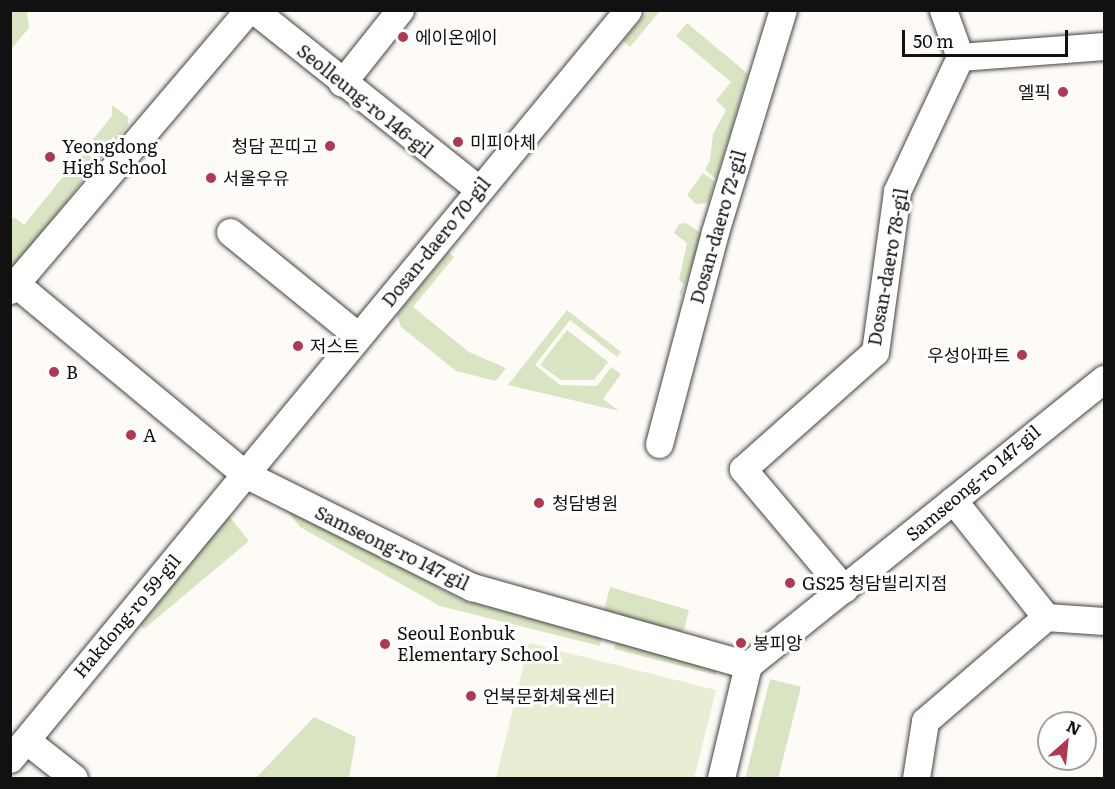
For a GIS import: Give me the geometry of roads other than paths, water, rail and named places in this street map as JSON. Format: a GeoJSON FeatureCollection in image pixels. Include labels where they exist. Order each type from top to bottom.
{"type":"FeatureCollection","features":[{"type":"Feature","properties":{"kind":"street"},"geometry":{"type":"LineString","coordinates":[[13,287],[248,10]]}},
{"type":"Feature","properties":{"kind":"street","name":"Seolleung-ro 146-gil"},"geometry":{"type":"LineString","coordinates":[[254,10],[342,83],[478,189]]}},
{"type":"Feature","properties":{"kind":"street"},"geometry":{"type":"LineString","coordinates":[[342,83],[400,10]]}},
{"type":"Feature","properties":{"kind":"street","name":"Dosan-daero 70-gil"},"geometry":{"type":"LineString","coordinates":[[245,474],[628,10]]}},
{"type":"Feature","properties":{"kind":"street","name":"Dosan-daero 72-gil"},"geometry":{"type":"LineString","coordinates":[[659,444],[715,232],[783,10]]}},
{"type":"Feature","properties":{"kind":"street"},"geometry":{"type":"LineString","coordinates":[[943,10],[960,57],[1104,46]]}},
{"type":"Feature","properties":{"kind":"street","name":"Dosan-daero 78-gil"},"geometry":{"type":"LineString","coordinates":[[844,589],[743,469],[875,352],[897,191],[960,57]]}},
{"type":"Feature","properties":{"kind":"street"},"geometry":{"type":"LineString","coordinates":[[230,232],[358,336]]}},
{"type":"Feature","properties":{"kind":"street","name":"Samseong-ro 147-gil"},"geometry":{"type":"LineString","coordinates":[[13,287],[245,474],[472,587],[748,665],[1104,379]]}},
{"type":"Feature","properties":{"kind":"street","name":"Hakdong-ro 59-gil"},"geometry":{"type":"LineString","coordinates":[[18,750],[245,474]]}},
{"type":"Feature","properties":{"kind":"street"},"geometry":{"type":"LineString","coordinates":[[954,500],[1046,617]]}},
{"type":"Feature","properties":{"kind":"street"},"geometry":{"type":"LineString","coordinates":[[916,778],[926,721],[1046,617],[1104,621]]}},
{"type":"Feature","properties":{"kind":"street"},"geometry":{"type":"LineString","coordinates":[[721,778],[748,665]]}},
{"type":"Feature","properties":{"kind":"street"},"geometry":{"type":"LineString","coordinates":[[18,750],[74,778]]}},
{"type":"Feature","properties":{"kind":"place","name":"에이온에이"},"geometry":{"type":"Point","coordinates":[403,37]}},
{"type":"Feature","properties":{"kind":"place","name":"엘픽"},"geometry":{"type":"Point","coordinates":[1063,92]}},
{"type":"Feature","properties":{"kind":"place","name":"미피아체"},"geometry":{"type":"Point","coordinates":[458,142]}},
{"type":"Feature","properties":{"kind":"place","name":"청담 꼰띠고"},"geometry":{"type":"Point","coordinates":[330,146]}},
{"type":"Feature","properties":{"kind":"place","name":"Yeongdong High School"},"geometry":{"type":"Point","coordinates":[50,157]}},
{"type":"Feature","properties":{"kind":"place","name":"서울우유"},"geometry":{"type":"Point","coordinates":[211,178]}},
{"type":"Feature","properties":{"kind":"place","name":"저스트"},"geometry":{"type":"Point","coordinates":[298,346]}},
{"type":"Feature","properties":{"kind":"place","name":"우성아파트"},"geometry":{"type":"Point","coordinates":[1022,355]}},
{"type":"Feature","properties":{"kind":"place","name":"B"},"geometry":{"type":"Point","coordinates":[54,372]}},
{"type":"Feature","properties":{"kind":"place","name":"A"},"geometry":{"type":"Point","coordinates":[131,435]}},
{"type":"Feature","properties":{"kind":"place","name":"청담병원"},"geometry":{"type":"Point","coordinates":[539,503]}},
{"type":"Feature","properties":{"kind":"place","name":"GS25 청담빌리지점"},"geometry":{"type":"Point","coordinates":[790,583]}},
{"type":"Feature","properties":{"kind":"place","name":"봉피앙"},"geometry":{"type":"Point","coordinates":[741,643]}},
{"type":"Feature","properties":{"kind":"place","name":"Seoul Eonbuk Elementary School"},"geometry":{"type":"Point","coordinates":[385,644]}},
{"type":"Feature","properties":{"kind":"place","name":"언북문화체육센터"},"geometry":{"type":"Point","coordinates":[471,696]}}]}
